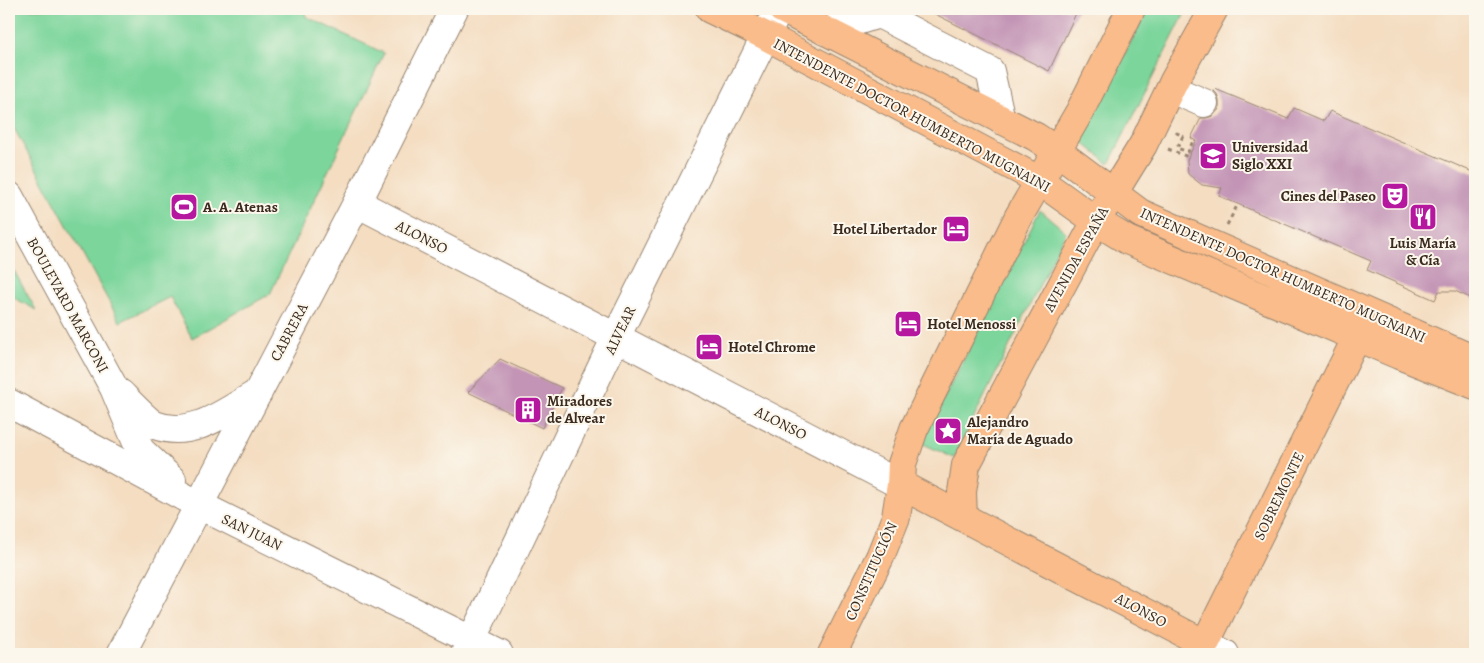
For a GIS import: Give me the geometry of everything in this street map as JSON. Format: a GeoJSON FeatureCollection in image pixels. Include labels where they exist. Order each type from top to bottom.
{"type":"FeatureCollection","features":[{"type":"Feature","properties":{"kind":"main road","name":"INTENDENTE DOCTOR HUMBERTO MUGNAINI"},"geometry":{"type":"LineString","coordinates":[[710,9],[766,36],[1040,181],[1126,240],[1475,385]]}},
{"type":"Feature","properties":{"kind":"main road","name":"INTENDENTE DOCTOR HUMBERTO MUGNAINI"},"geometry":{"type":"LineString","coordinates":[[780,9],[1036,137],[1140,214],[1475,360]]}},
{"type":"Feature","properties":{"kind":"main road"},"geometry":{"type":"LineString","coordinates":[[901,485],[902,464],[914,429],[1019,216],[1080,111],[1131,9]]}},
{"type":"Feature","properties":{"kind":"main road","name":"AVENIDA ESPAÑA"},"geometry":{"type":"LineString","coordinates":[[963,517],[962,492],[966,465],[1096,221],[1143,145],[1214,9]]}},
{"type":"Feature","properties":{"kind":"main road","name":"SOBREMONTE"},"geometry":{"type":"LineString","coordinates":[[1210,651],[1357,337]]}},
{"type":"Feature","properties":{"kind":"main road","name":"ALONSO"},"geometry":{"type":"LineString","coordinates":[[901,485],[1210,651]]}},
{"type":"Feature","properties":{"kind":"main road","name":"CONSTITUCIÓN"},"geometry":{"type":"LineString","coordinates":[[832,654],[880,557],[896,517],[901,485]]}},
{"type":"Feature","properties":{"kind":"street","name":"CABRERA"},"geometry":{"type":"LineString","coordinates":[[121,654],[357,203],[454,9]]}},
{"type":"Feature","properties":{"kind":"street","name":"ALVEAR"},"geometry":{"type":"LineString","coordinates":[[468,647],[616,337],[780,9]]}},
{"type":"Feature","properties":{"kind":"street"},"geometry":{"type":"LineString","coordinates":[[825,31],[879,14],[990,71],[1001,120]]}},
{"type":"Feature","properties":{"kind":"street"},"geometry":{"type":"LineString","coordinates":[[1171,89],[1204,103]]}},
{"type":"Feature","properties":{"kind":"street","name":"BOULEVARD MARCONI"},"geometry":{"type":"LineString","coordinates":[[9,196],[114,388],[140,450],[199,505]]}},
{"type":"Feature","properties":{"kind":"street","name":"ALONSO"},"geometry":{"type":"LineString","coordinates":[[357,203],[901,485]]}},
{"type":"Feature","properties":{"kind":"street","name":"BOULEVARD MARCONI"},"geometry":{"type":"LineString","coordinates":[[114,388],[154,425],[178,430],[206,424],[258,392]]}},
{"type":"Feature","properties":{"kind":"street","name":"SAN JUAN"},"geometry":{"type":"LineString","coordinates":[[9,403],[468,647],[499,654]]}},
{"type":"Feature","properties":{"kind":"path"},"geometry":{"type":"LineString","coordinates":[[1183,136],[1178,148],[1188,152],[1194,140]]}},
{"type":"Feature","properties":{"kind":"path"},"geometry":{"type":"LineString","coordinates":[[1164,150],[1169,149],[1188,158]]}},
{"type":"Feature","properties":{"kind":"green space","name":"A. A. Atenas"},"geometry":{"type":"Polygon","coordinates":[[[9,9],[308,9],[305,16],[384,53],[270,294],[192,338],[170,297],[120,322],[9,119],[9,9]]]}},
{"type":"Feature","properties":{"kind":"green space"},"geometry":{"type":"Polygon","coordinates":[[[1148,9],[1187,9],[1109,164],[1080,140],[1148,9]]]}},
{"type":"Feature","properties":{"kind":"green space"},"geometry":{"type":"Polygon","coordinates":[[[1040,210],[1066,232],[954,458],[921,443],[1040,210]]]}},
{"type":"Feature","properties":{"kind":"green space"},"geometry":{"type":"Polygon","coordinates":[[[9,262],[36,310],[9,295],[9,262]]]}},
{"type":"Feature","properties":{"kind":"building"},"geometry":{"type":"Polygon","coordinates":[[[925,9],[1078,9],[1049,71],[925,9]]]}},
{"type":"Feature","properties":{"kind":"building"},"geometry":{"type":"Polygon","coordinates":[[[1215,89],[1288,119],[1294,108],[1324,121],[1330,111],[1475,173],[1475,300],[1455,291],[1439,291],[1435,300],[1367,270],[1371,261],[1219,196],[1222,188],[1202,185],[1188,174],[1187,160],[1196,141],[1191,138],[1201,118],[1213,116],[1219,109],[1219,101],[1214,91],[1215,89]]]}},
{"type":"Feature","properties":{"kind":"building","name":"Miradores de Alvear"},"geometry":{"type":"Polygon","coordinates":[[[500,359],[562,388],[542,428],[468,392],[500,359]]]}},
{"type":"Feature","properties":{"kind":"place","name":"Universidad Siglo XXI"},"geometry":{"type":"Point","coordinates":[1213,156]}},
{"type":"Feature","properties":{"kind":"place","name":"Cines del Paseo"},"geometry":{"type":"Point","coordinates":[1395,196]}},
{"type":"Feature","properties":{"kind":"place","name":"A. A. Atenas"},"geometry":{"type":"Point","coordinates":[184,207]}},
{"type":"Feature","properties":{"kind":"place","name":"Luis María & Cía"},"geometry":{"type":"Point","coordinates":[1423,217]}},
{"type":"Feature","properties":{"kind":"place","name":"Hotel Libertador"},"geometry":{"type":"Point","coordinates":[956,229]}},
{"type":"Feature","properties":{"kind":"place","name":"Hotel Menossi"},"geometry":{"type":"Point","coordinates":[908,324]}},
{"type":"Feature","properties":{"kind":"place","name":"Hotel Chrome"},"geometry":{"type":"Point","coordinates":[709,347]}},
{"type":"Feature","properties":{"kind":"place","name":"Miradores de Alvear"},"geometry":{"type":"Point","coordinates":[528,410]}},
{"type":"Feature","properties":{"kind":"place","name":"Alejandro María de Aguado"},"geometry":{"type":"Point","coordinates":[948,431]}}]}
